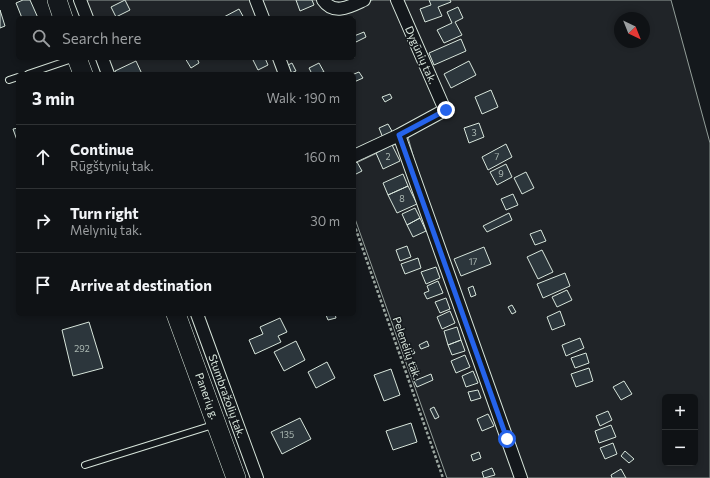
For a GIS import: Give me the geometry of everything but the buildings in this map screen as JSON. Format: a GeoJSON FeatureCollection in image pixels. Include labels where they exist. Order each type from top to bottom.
{"type":"FeatureCollection","features":[{"type":"Feature","properties":{"kind":"main road"},"geometry":{"type":"LineString","coordinates":[[57,0],[62,16]]}},
{"type":"Feature","properties":{"kind":"main road"},"geometry":{"type":"LineString","coordinates":[[77,60],[82,72]]}},
{"type":"Feature","properties":{"kind":"main road","name":"Panerių g."},"geometry":{"type":"LineString","coordinates":[[177,316],[236,478]]}},
{"type":"Feature","properties":{"kind":"street"},"geometry":{"type":"LineString","coordinates":[[80,0],[86,16]]}},
{"type":"Feature","properties":{"kind":"street"},"geometry":{"type":"LineString","coordinates":[[256,0],[262,16]]}},
{"type":"Feature","properties":{"kind":"street"},"geometry":{"type":"LineString","coordinates":[[323,0],[328,6],[334,9],[343,9],[364,0]]}},
{"type":"Feature","properties":{"kind":"street","name":"Dygūnių tak."},"geometry":{"type":"LineString","coordinates":[[397,0],[446,110],[399,135]]}},
{"type":"Feature","properties":{"kind":"street"},"geometry":{"type":"LineString","coordinates":[[103,60],[107,72]]}},
{"type":"Feature","properties":{"kind":"street"},"geometry":{"type":"LineString","coordinates":[[280,60],[284,72]]}},
{"type":"Feature","properties":{"kind":"street"},"geometry":{"type":"LineString","coordinates":[[356,155],[399,135],[521,478]]}},
{"type":"Feature","properties":{"kind":"street","name":"Stumbražolių tak."},"geometry":{"type":"LineString","coordinates":[[198,316],[257,478]]}},
{"type":"Feature","properties":{"kind":"lane"},"geometry":{"type":"LineString","coordinates":[[34,72],[70,60]]}},
{"type":"Feature","properties":{"kind":"lane"},"geometry":{"type":"LineString","coordinates":[[9,80],[16,78]]}},
{"type":"Feature","properties":{"kind":"lane"},"geometry":{"type":"LineString","coordinates":[[85,465],[217,424]]}},
{"type":"Feature","properties":{"kind":"path","name":"Pelenėlių tak."},"geometry":{"type":"LineString","coordinates":[[356,230],[444,478]]}},
{"type":"Feature","properties":{"kind":"shaded area"},"geometry":{"type":"Polygon","coordinates":[[[85,0],[250,0],[256,16],[91,16],[85,0]]]}},
{"type":"Feature","properties":{"kind":"shaded area"},"geometry":{"type":"Polygon","coordinates":[[[258,0],[319,0],[339,13],[373,0],[392,0],[440,109],[356,151],[356,72],[285,72],[281,60],[356,60],[356,16],[264,16],[258,0]]]}},
{"type":"Feature","properties":{"kind":"shaded area"},"geometry":{"type":"Polygon","coordinates":[[[403,0],[671,0],[710,143],[710,478],[527,478],[417,170],[408,137],[450,113],[403,0]]]}},
{"type":"Feature","properties":{"kind":"shaded area"},"geometry":{"type":"Polygon","coordinates":[[[108,60],[274,60],[278,72],[112,72],[108,60]]]}},
{"type":"Feature","properties":{"kind":"shaded area"},"geometry":{"type":"Polygon","coordinates":[[[396,144],[516,478],[447,478],[356,222],[356,163],[396,144]]]}},
{"type":"Feature","properties":{"kind":"route"},"geometry":{"type":"LineString","coordinates":[[446,110],[399,135],[507,439]]}}]}
